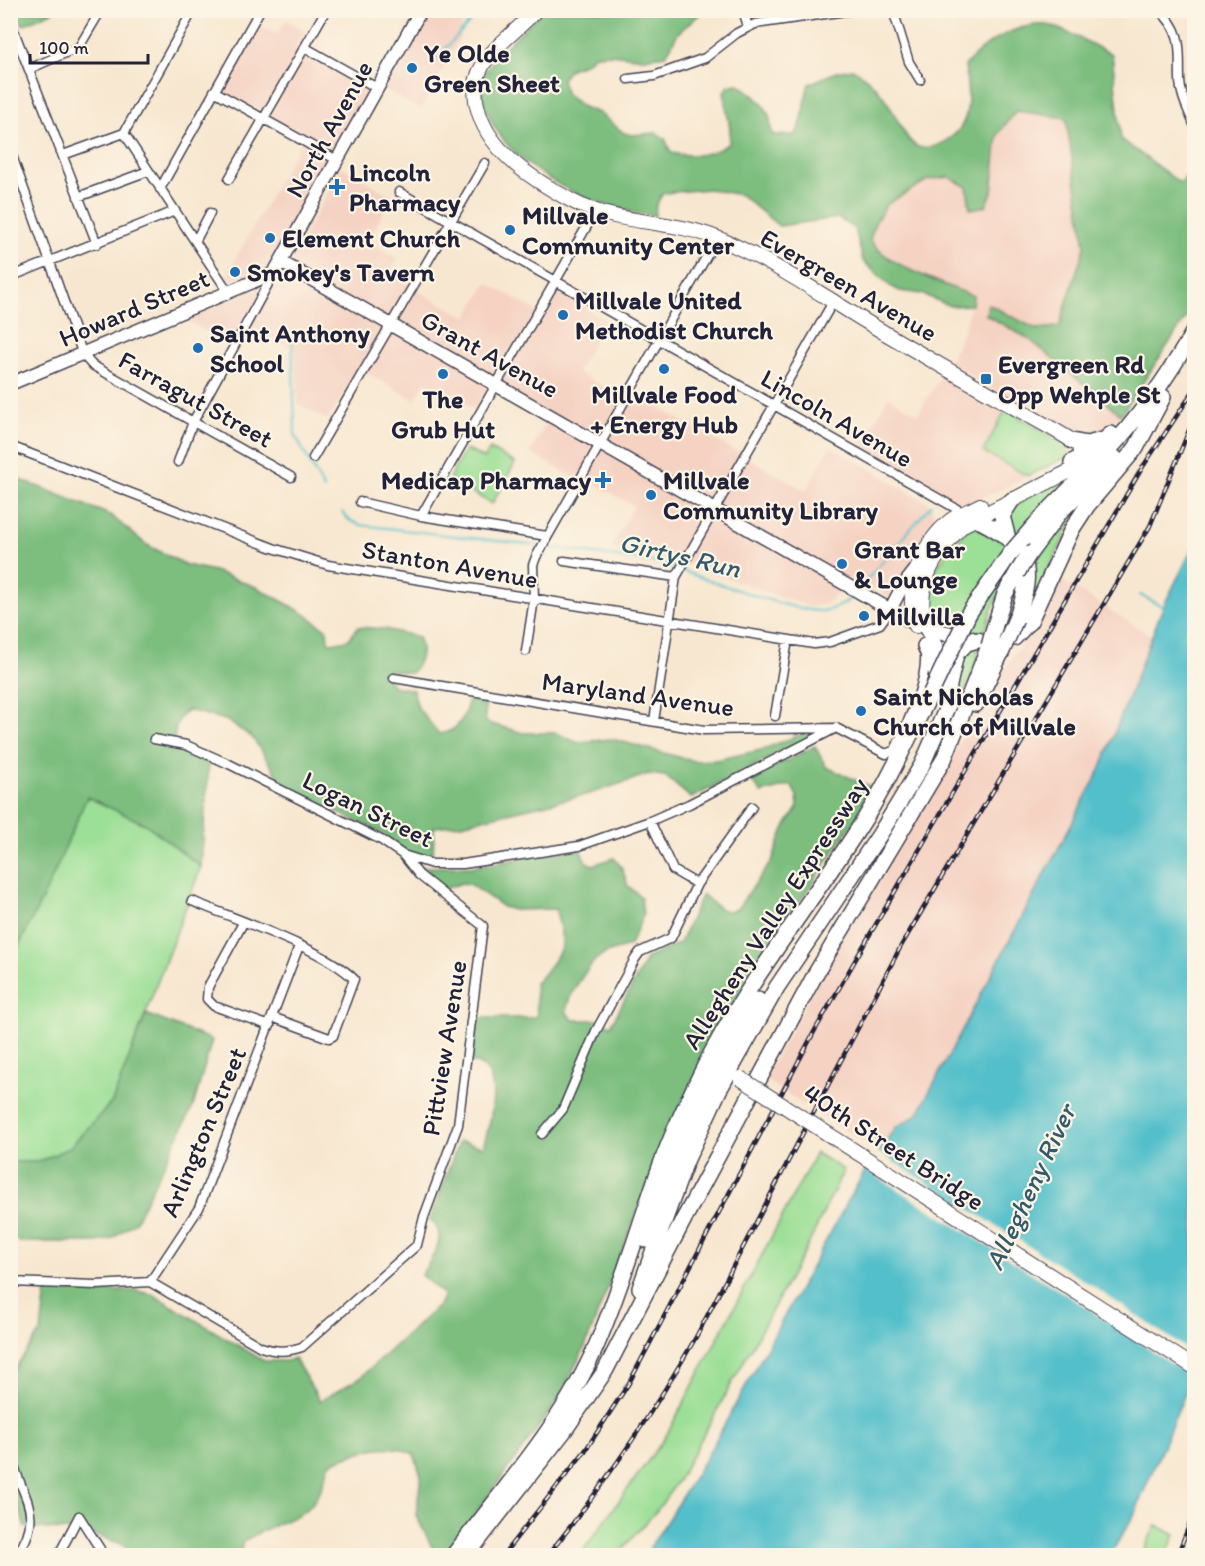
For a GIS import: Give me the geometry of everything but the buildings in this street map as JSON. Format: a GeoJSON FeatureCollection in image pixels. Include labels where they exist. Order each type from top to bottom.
{"type":"FeatureCollection","features":[{"type":"Feature","properties":{"kind":"highway"},"geometry":{"type":"LineString","coordinates":[[1077,460],[1108,436],[1151,383],[1194,317]]}},
{"type":"Feature","properties":{"kind":"highway","name":"Allegheny Valley Expressway"},"geometry":{"type":"LineString","coordinates":[[453,1556],[549,1430],[577,1384],[597,1344],[661,1164],[701,1074],[730,1019],[772,953],[813,897],[882,792],[969,613],[1010,554],[1046,511],[1129,426],[1166,376],[1194,331]]}},
{"type":"Feature","properties":{"kind":"highway"},"geometry":{"type":"LineString","coordinates":[[466,1556],[564,1431],[605,1371],[684,1217],[816,973],[944,759],[963,722],[990,646],[1005,594],[1017,573],[1060,512],[1112,462],[1163,397],[1194,351]]}},
{"type":"Feature","properties":{"kind":"highway"},"geometry":{"type":"LineString","coordinates":[[597,1344],[645,1241],[672,1165],[777,987],[880,834],[922,765],[948,705],[949,684],[956,654],[967,643],[990,646],[999,641],[1014,638],[1023,631],[1072,529],[1087,506],[1136,448],[1163,397]]}},
{"type":"Feature","properties":{"kind":"highway"},"geometry":{"type":"LineString","coordinates":[[1072,441],[1087,444],[1108,436]]}},
{"type":"Feature","properties":{"kind":"highway"},"geometry":{"type":"LineString","coordinates":[[1007,536],[1002,516],[1012,500]]}},
{"type":"Feature","properties":{"kind":"highway"},"geometry":{"type":"LineString","coordinates":[[969,515],[1007,536],[1021,551],[1028,572],[1024,600],[1016,619],[990,646]]}},
{"type":"Feature","properties":{"kind":"highway"},"geometry":{"type":"LineString","coordinates":[[921,626],[990,646]]}},
{"type":"Feature","properties":{"kind":"highway"},"geometry":{"type":"LineString","coordinates":[[746,1017],[865,844],[900,785],[935,714],[939,688],[931,673],[925,646]]}},
{"type":"Feature","properties":{"kind":"highway"},"geometry":{"type":"LineString","coordinates":[[605,1371],[686,1161],[729,1071],[746,1017],[762,984],[813,897]]}},
{"type":"Feature","properties":{"kind":"main road","name":"Evergreen Avenue"},"geometry":{"type":"LineString","coordinates":[[536,10],[483,62],[474,86],[479,114],[495,143],[520,168],[541,183],[595,212],[696,231],[717,238],[834,300],[887,334],[1072,441]]}},
{"type":"Feature","properties":{"kind":"main road"},"geometry":{"type":"LineString","coordinates":[[925,646],[921,626],[921,588],[953,535],[969,515],[1012,500],[1074,469],[1079,445],[1072,441]]}},
{"type":"Feature","properties":{"kind":"main road"},"geometry":{"type":"LineString","coordinates":[[949,684],[945,668],[910,605],[910,592],[918,567],[941,530],[1077,460]]}},
{"type":"Feature","properties":{"kind":"main road","name":"40th Street Bridge"},"geometry":{"type":"LineString","coordinates":[[729,1071],[1194,1367]]}},
{"type":"Feature","properties":{"kind":"street"},"geometry":{"type":"LineString","coordinates":[[29,69],[79,47],[101,10]]}},
{"type":"Feature","properties":{"kind":"street"},"geometry":{"type":"LineString","coordinates":[[63,155],[123,133],[193,10]]}},
{"type":"Feature","properties":{"kind":"street"},"geometry":{"type":"LineString","coordinates":[[160,189],[174,168],[260,10]]}},
{"type":"Feature","properties":{"kind":"street"},"geometry":{"type":"LineString","coordinates":[[229,179],[326,10]]}},
{"type":"Feature","properties":{"kind":"street","name":"North Avenue"},"geometry":{"type":"LineString","coordinates":[[178,462],[193,422],[421,10]]}},
{"type":"Feature","properties":{"kind":"street"},"geometry":{"type":"LineString","coordinates":[[743,10],[748,27]]}},
{"type":"Feature","properties":{"kind":"street"},"geometry":{"type":"LineString","coordinates":[[628,79],[654,76],[705,58],[748,27],[853,10]]}},
{"type":"Feature","properties":{"kind":"street"},"geometry":{"type":"LineString","coordinates":[[893,10],[909,62],[920,80]]}},
{"type":"Feature","properties":{"kind":"street"},"geometry":{"type":"LineString","coordinates":[[1159,10],[1170,21],[1181,47],[1181,90],[1194,124]]}},
{"type":"Feature","properties":{"kind":"street"},"geometry":{"type":"LineString","coordinates":[[10,21],[97,244]]}},
{"type":"Feature","properties":{"kind":"street"},"geometry":{"type":"LineString","coordinates":[[306,48],[377,88]]}},
{"type":"Feature","properties":{"kind":"street"},"geometry":{"type":"LineString","coordinates":[[214,91],[337,160]]}},
{"type":"Feature","properties":{"kind":"street"},"geometry":{"type":"LineString","coordinates":[[123,133],[229,292]]}},
{"type":"Feature","properties":{"kind":"street"},"geometry":{"type":"LineString","coordinates":[[10,150],[82,355]]}},
{"type":"Feature","properties":{"kind":"street"},"geometry":{"type":"LineString","coordinates":[[313,458],[485,163]]}},
{"type":"Feature","properties":{"kind":"street"},"geometry":{"type":"LineString","coordinates":[[78,197],[148,171]]}},
{"type":"Feature","properties":{"kind":"street","name":"Lincoln Avenue"},"geometry":{"type":"LineString","coordinates":[[399,192],[658,341],[969,515]]}},
{"type":"Feature","properties":{"kind":"street"},"geometry":{"type":"LineString","coordinates":[[10,277],[175,211]]}},
{"type":"Feature","properties":{"kind":"street"},"geometry":{"type":"LineString","coordinates":[[421,516],[595,212]]}},
{"type":"Feature","properties":{"kind":"street"},"geometry":{"type":"LineString","coordinates":[[196,240],[210,213]]}},
{"type":"Feature","properties":{"kind":"street"},"geometry":{"type":"LineString","coordinates":[[526,651],[534,599],[533,565],[546,538],[717,238]]}},
{"type":"Feature","properties":{"kind":"street","name":"Howard Street"},"geometry":{"type":"LineString","coordinates":[[10,384],[229,292],[277,268]]}},
{"type":"Feature","properties":{"kind":"street","name":"Grant Avenue"},"geometry":{"type":"LineString","coordinates":[[277,268],[391,325],[921,626]]}},
{"type":"Feature","properties":{"kind":"street"},"geometry":{"type":"LineString","coordinates":[[654,721],[677,576],[834,300]]}},
{"type":"Feature","properties":{"kind":"street","name":"Farragut Street"},"geometry":{"type":"LineString","coordinates":[[82,355],[92,365],[291,477]]}},
{"type":"Feature","properties":{"kind":"street","name":"Stanton Avenue"},"geometry":{"type":"LineString","coordinates":[[10,446],[273,548],[328,565],[814,644],[830,642],[880,624],[890,610]]}},
{"type":"Feature","properties":{"kind":"street"},"geometry":{"type":"LineString","coordinates":[[360,502],[421,516],[546,538]]}},
{"type":"Feature","properties":{"kind":"street"},"geometry":{"type":"LineString","coordinates":[[564,561],[677,576]]}},
{"type":"Feature","properties":{"kind":"street"},"geometry":{"type":"LineString","coordinates":[[890,610],[902,587],[918,567]]}},
{"type":"Feature","properties":{"kind":"street"},"geometry":{"type":"LineString","coordinates":[[775,716],[788,640]]}},
{"type":"Feature","properties":{"kind":"street","name":"Maryland Avenue"},"geometry":{"type":"LineString","coordinates":[[394,678],[704,730],[836,728],[886,754],[895,750],[931,673]]}},
{"type":"Feature","properties":{"kind":"street","name":"Logan Street"},"geometry":{"type":"LineString","coordinates":[[154,739],[186,746],[229,764],[381,840],[403,855],[432,864],[463,864],[579,846],[650,821],[748,775],[836,728]]}},
{"type":"Feature","properties":{"kind":"street"},"geometry":{"type":"LineString","coordinates":[[542,1134],[562,1109],[596,1031],[635,959],[640,952],[671,938],[698,884],[752,807]]}},
{"type":"Feature","properties":{"kind":"street"},"geometry":{"type":"LineString","coordinates":[[650,821],[673,870],[698,884]]}},
{"type":"Feature","properties":{"kind":"street","name":"Pittview Avenue"},"geometry":{"type":"LineString","coordinates":[[150,1282],[261,1347],[290,1351],[311,1340],[417,1245],[424,1217],[458,1125],[483,926],[419,875],[403,855]]}},
{"type":"Feature","properties":{"kind":"street","name":"Arlington Street"},"geometry":{"type":"LineString","coordinates":[[192,901],[243,922],[299,946],[347,972],[354,979],[333,1036],[325,1039],[214,1006],[207,999],[206,993],[212,978],[243,922]]}},
{"type":"Feature","properties":{"kind":"street","name":"Arlington Street"},"geometry":{"type":"LineString","coordinates":[[150,1282],[199,1208],[299,946]]}},
{"type":"Feature","properties":{"kind":"street"},"geometry":{"type":"LineString","coordinates":[[10,1282],[96,1286],[150,1282]]}},
{"type":"Feature","properties":{"kind":"street"},"geometry":{"type":"LineString","coordinates":[[10,1449],[31,1516],[29,1538],[16,1556]]}},
{"type":"Feature","properties":{"kind":"street"},"geometry":{"type":"LineString","coordinates":[[58,1556],[79,1516],[100,1549],[100,1556]]}},
{"type":"Feature","properties":{"kind":"shaded area"},"geometry":{"type":"Polygon","coordinates":[[[431,11],[461,11],[462,23],[460,38],[421,110],[384,89],[431,11]]]}},
{"type":"Feature","properties":{"kind":"shaded area"},"geometry":{"type":"Polygon","coordinates":[[[286,20],[306,31],[296,49],[370,90],[272,265],[230,283],[226,276],[304,136],[221,90],[257,24],[277,34],[286,20]]]}},
{"type":"Feature","properties":{"kind":"shaded area"},"geometry":{"type":"Polygon","coordinates":[[[1016,111],[1067,118],[1085,246],[1059,328],[1036,329],[988,304],[986,314],[1029,339],[1121,415],[1106,433],[1090,440],[1074,436],[949,363],[966,324],[972,297],[910,269],[875,247],[870,240],[875,223],[887,204],[928,180],[950,177],[967,187],[992,192],[998,134],[1016,111]]]}},
{"type":"Feature","properties":{"kind":"shaded area"},"geometry":{"type":"Polygon","coordinates":[[[342,167],[392,196],[368,241],[398,259],[390,274],[412,288],[467,317],[487,283],[543,314],[557,291],[606,319],[577,372],[619,396],[624,388],[806,491],[830,446],[929,503],[935,516],[935,524],[889,597],[851,578],[827,604],[810,607],[670,558],[611,548],[634,506],[578,474],[575,478],[530,453],[547,422],[488,388],[475,409],[425,382],[415,400],[358,368],[328,420],[298,404],[295,351],[253,327],[240,349],[183,319],[280,278],[342,167]]]}},
{"type":"Feature","properties":{"kind":"shaded area"},"geometry":{"type":"Polygon","coordinates":[[[942,374],[1006,409],[983,451],[1028,476],[966,506],[861,447],[888,397],[918,414],[942,374]]]}},
{"type":"Feature","properties":{"kind":"shaded area"},"geometry":{"type":"Polygon","coordinates":[[[1056,577],[1152,636],[1101,768],[917,1115],[895,1128],[878,1151],[764,1079],[827,964],[992,688],[1035,624],[1056,577]]]}},
{"type":"Feature","properties":{"kind":"green space"},"geometry":{"type":"Polygon","coordinates":[[[17,11],[54,11],[23,25],[17,11]]]}},
{"type":"Feature","properties":{"kind":"green space"},"geometry":{"type":"Polygon","coordinates":[[[542,11],[699,11],[699,15],[678,33],[666,55],[643,58],[611,54],[595,55],[584,64],[570,69],[562,79],[565,93],[583,107],[599,113],[624,133],[631,135],[657,133],[665,139],[671,153],[687,155],[709,153],[729,143],[730,129],[724,92],[728,86],[738,84],[760,102],[769,116],[773,135],[794,135],[802,120],[809,84],[836,72],[852,69],[881,93],[914,144],[920,148],[938,145],[950,138],[963,124],[968,105],[965,66],[981,50],[1002,36],[1024,27],[1047,25],[1070,33],[1112,54],[1121,139],[1180,183],[1194,170],[1194,306],[1121,415],[1029,339],[986,315],[988,304],[1036,329],[1059,327],[1085,246],[1066,118],[1016,111],[998,134],[992,192],[986,206],[970,209],[967,187],[949,177],[928,180],[887,204],[875,223],[870,240],[878,249],[889,258],[917,273],[973,296],[972,305],[950,306],[922,294],[900,291],[890,286],[863,261],[855,229],[838,218],[779,226],[741,195],[709,189],[663,193],[656,205],[655,216],[606,205],[580,195],[532,167],[512,149],[496,129],[485,106],[482,93],[482,79],[485,72],[542,11]]]}},
{"type":"Feature","properties":{"kind":"green space"},"geometry":{"type":"Polygon","coordinates":[[[1006,409],[1068,446],[1069,456],[1028,476],[983,452],[1006,409]]]}},
{"type":"Feature","properties":{"kind":"green space"},"geometry":{"type":"Polygon","coordinates":[[[466,449],[484,459],[490,449],[515,463],[492,504],[449,479],[466,449]]]}},
{"type":"Feature","properties":{"kind":"green space"},"geometry":{"type":"Polygon","coordinates":[[[1100,450],[1015,538],[1007,514],[1010,509],[1100,450]]]}},
{"type":"Feature","properties":{"kind":"green space"},"geometry":{"type":"Polygon","coordinates":[[[11,476],[110,515],[147,545],[186,565],[214,571],[256,587],[300,611],[327,630],[328,641],[331,643],[348,640],[358,627],[385,629],[418,637],[421,651],[419,661],[411,673],[389,670],[387,678],[393,686],[413,690],[418,708],[439,734],[452,730],[461,721],[469,696],[485,698],[485,720],[488,723],[523,733],[556,733],[576,742],[612,739],[693,761],[716,760],[761,750],[802,734],[808,734],[811,738],[691,798],[665,776],[649,774],[589,794],[461,824],[434,827],[433,858],[407,853],[380,832],[286,788],[252,737],[226,720],[188,710],[178,721],[173,747],[209,761],[201,867],[147,825],[87,797],[49,885],[11,961],[11,476]]]}},
{"type":"Feature","properties":{"kind":"green space"},"geometry":{"type":"Polygon","coordinates":[[[1078,508],[1027,615],[1030,567],[1078,508]]]}},
{"type":"Feature","properties":{"kind":"green space"},"geometry":{"type":"Polygon","coordinates":[[[974,522],[978,528],[1009,545],[1000,578],[1009,575],[992,609],[984,635],[970,634],[935,623],[930,608],[931,581],[937,568],[974,522]]]}},
{"type":"Feature","properties":{"kind":"green space"},"geometry":{"type":"Polygon","coordinates":[[[981,645],[970,680],[955,712],[954,696],[962,651],[981,645]]]}},
{"type":"Feature","properties":{"kind":"green space"},"geometry":{"type":"Polygon","coordinates":[[[815,746],[826,767],[876,789],[744,984],[671,1123],[585,1347],[558,1400],[445,1555],[436,1555],[416,1515],[421,1476],[414,1454],[392,1448],[372,1449],[330,1463],[321,1488],[311,1506],[242,1543],[241,1555],[142,1555],[119,1543],[86,1532],[25,1527],[11,1484],[10,1375],[41,1331],[46,1291],[137,1291],[152,1294],[264,1361],[288,1361],[294,1358],[320,1401],[360,1378],[439,1305],[444,1295],[421,1275],[434,1255],[439,1240],[436,1226],[430,1220],[459,1141],[483,1147],[492,1112],[492,1085],[489,1074],[483,1066],[472,1062],[477,1018],[537,1016],[535,983],[555,959],[562,942],[555,909],[514,910],[503,907],[470,884],[462,883],[444,889],[420,867],[470,867],[580,849],[586,862],[593,865],[614,858],[622,868],[628,886],[641,897],[643,916],[630,945],[599,957],[578,983],[567,1007],[567,1013],[573,1020],[598,1020],[611,1025],[647,958],[680,943],[702,894],[723,910],[737,909],[772,861],[784,829],[798,807],[797,796],[791,785],[761,793],[751,779],[815,746]]]}},
{"type":"Feature","properties":{"kind":"green space"},"geometry":{"type":"Polygon","coordinates":[[[87,796],[147,825],[201,867],[112,1102],[69,1148],[38,1162],[11,1162],[11,961],[49,885],[87,796]]]}},
{"type":"Feature","properties":{"kind":"green space"},"geometry":{"type":"Polygon","coordinates":[[[146,1014],[212,1040],[193,1107],[135,1222],[111,1239],[96,1242],[19,1242],[11,1235],[11,1162],[38,1162],[69,1148],[112,1102],[146,1014]]]}},
{"type":"Feature","properties":{"kind":"green space"},"geometry":{"type":"Polygon","coordinates":[[[816,1153],[844,1170],[808,1245],[679,1479],[658,1509],[617,1555],[580,1555],[666,1436],[816,1153]]]}},
{"type":"Feature","properties":{"kind":"green space"},"geometry":{"type":"Polygon","coordinates":[[[1156,1525],[1175,1535],[1166,1555],[1141,1555],[1156,1525]]]}},
{"type":"Feature","properties":{"kind":"water","name":"Allegheny River"},"geometry":{"type":"Polygon","coordinates":[[[1194,545],[1194,1372],[1134,1515],[1110,1555],[645,1556],[707,1456],[863,1174],[895,1128],[917,1115],[1101,768],[1163,607],[1194,545]]]}},
{"type":"Feature","properties":{"kind":"pier"},"geometry":{"type":"Polygon","coordinates":[[[875,1150],[1094,1287],[1194,1354],[1194,1379],[1089,1309],[863,1168],[875,1150]]]}},
{"type":"Feature","properties":{"kind":"waterway","name":"Girtys Run"},"geometry":{"type":"LineString","coordinates":[[435,60],[481,10]]}},
{"type":"Feature","properties":{"kind":"waterway","name":"Girtys Run"},"geometry":{"type":"LineString","coordinates":[[292,331],[295,435],[324,489]]}},
{"type":"Feature","properties":{"kind":"waterway","name":"Girtys Run"},"geometry":{"type":"LineString","coordinates":[[860,588],[931,505]]}},
{"type":"Feature","properties":{"kind":"waterway","name":"Girtys Run"},"geometry":{"type":"LineString","coordinates":[[342,512],[349,520],[360,525],[541,546]]}},
{"type":"Feature","properties":{"kind":"waterway","name":"Girtys Run"},"geometry":{"type":"LineString","coordinates":[[546,547],[653,562],[676,569]]}},
{"type":"Feature","properties":{"kind":"waterway","name":"Girtys Run"},"geometry":{"type":"LineString","coordinates":[[682,571],[774,602],[810,610],[822,611],[835,607],[854,595]]}},
{"type":"Feature","properties":{"kind":"waterway","name":"Girtys Run"},"geometry":{"type":"LineString","coordinates":[[1140,595],[1164,607]]}},
{"type":"Feature","properties":{"kind":"railway"},"geometry":{"type":"LineString","coordinates":[[502,1556],[585,1451],[629,1383],[814,1032],[1142,468],[1194,390]]}},
{"type":"Feature","properties":{"kind":"railway"},"geometry":{"type":"LineString","coordinates":[[547,1556],[588,1504],[626,1450],[696,1337],[901,946],[1150,526],[1194,418]]}},
{"type":"Feature","properties":{"kind":"railway"},"geometry":{"type":"LineString","coordinates":[[1177,1556],[1194,1513]]}},
{"type":"Feature","properties":{"kind":"place","name":"Ye Olde Green Sheet"},"geometry":{"type":"Point","coordinates":[412,68]}},
{"type":"Feature","properties":{"kind":"place","name":"Lincoln Pharmacy"},"geometry":{"type":"Point","coordinates":[337,187]}},
{"type":"Feature","properties":{"kind":"place","name":"Millvale Community Center"},"geometry":{"type":"Point","coordinates":[510,230]}},
{"type":"Feature","properties":{"kind":"place","name":"Element Church"},"geometry":{"type":"Point","coordinates":[270,238]}},
{"type":"Feature","properties":{"kind":"place","name":"Smokey's Tavern"},"geometry":{"type":"Point","coordinates":[235,272]}},
{"type":"Feature","properties":{"kind":"place","name":"Millvale United Methodist Church"},"geometry":{"type":"Point","coordinates":[563,315]}},
{"type":"Feature","properties":{"kind":"place","name":"Saint Anthony School"},"geometry":{"type":"Point","coordinates":[198,348]}},
{"type":"Feature","properties":{"kind":"place","name":"Millvale Food + Energy Hub"},"geometry":{"type":"Point","coordinates":[664,369]}},
{"type":"Feature","properties":{"kind":"place","name":"The Grub Hut"},"geometry":{"type":"Point","coordinates":[443,374]}},
{"type":"Feature","properties":{"kind":"place","name":"Evergreen Rd Opp Wehple St"},"geometry":{"type":"Point","coordinates":[986,379]}},
{"type":"Feature","properties":{"kind":"place","name":"Medicap Pharmacy"},"geometry":{"type":"Point","coordinates":[603,480]}},
{"type":"Feature","properties":{"kind":"place","name":"Millvale Community Library"},"geometry":{"type":"Point","coordinates":[651,495]}},
{"type":"Feature","properties":{"kind":"place","name":"Grant Bar & Lounge"},"geometry":{"type":"Point","coordinates":[842,564]}},
{"type":"Feature","properties":{"kind":"place","name":"Millvilla"},"geometry":{"type":"Point","coordinates":[864,616]}},
{"type":"Feature","properties":{"kind":"place","name":"Saint Nicholas Church of Millvale"},"geometry":{"type":"Point","coordinates":[861,711]}}]}
